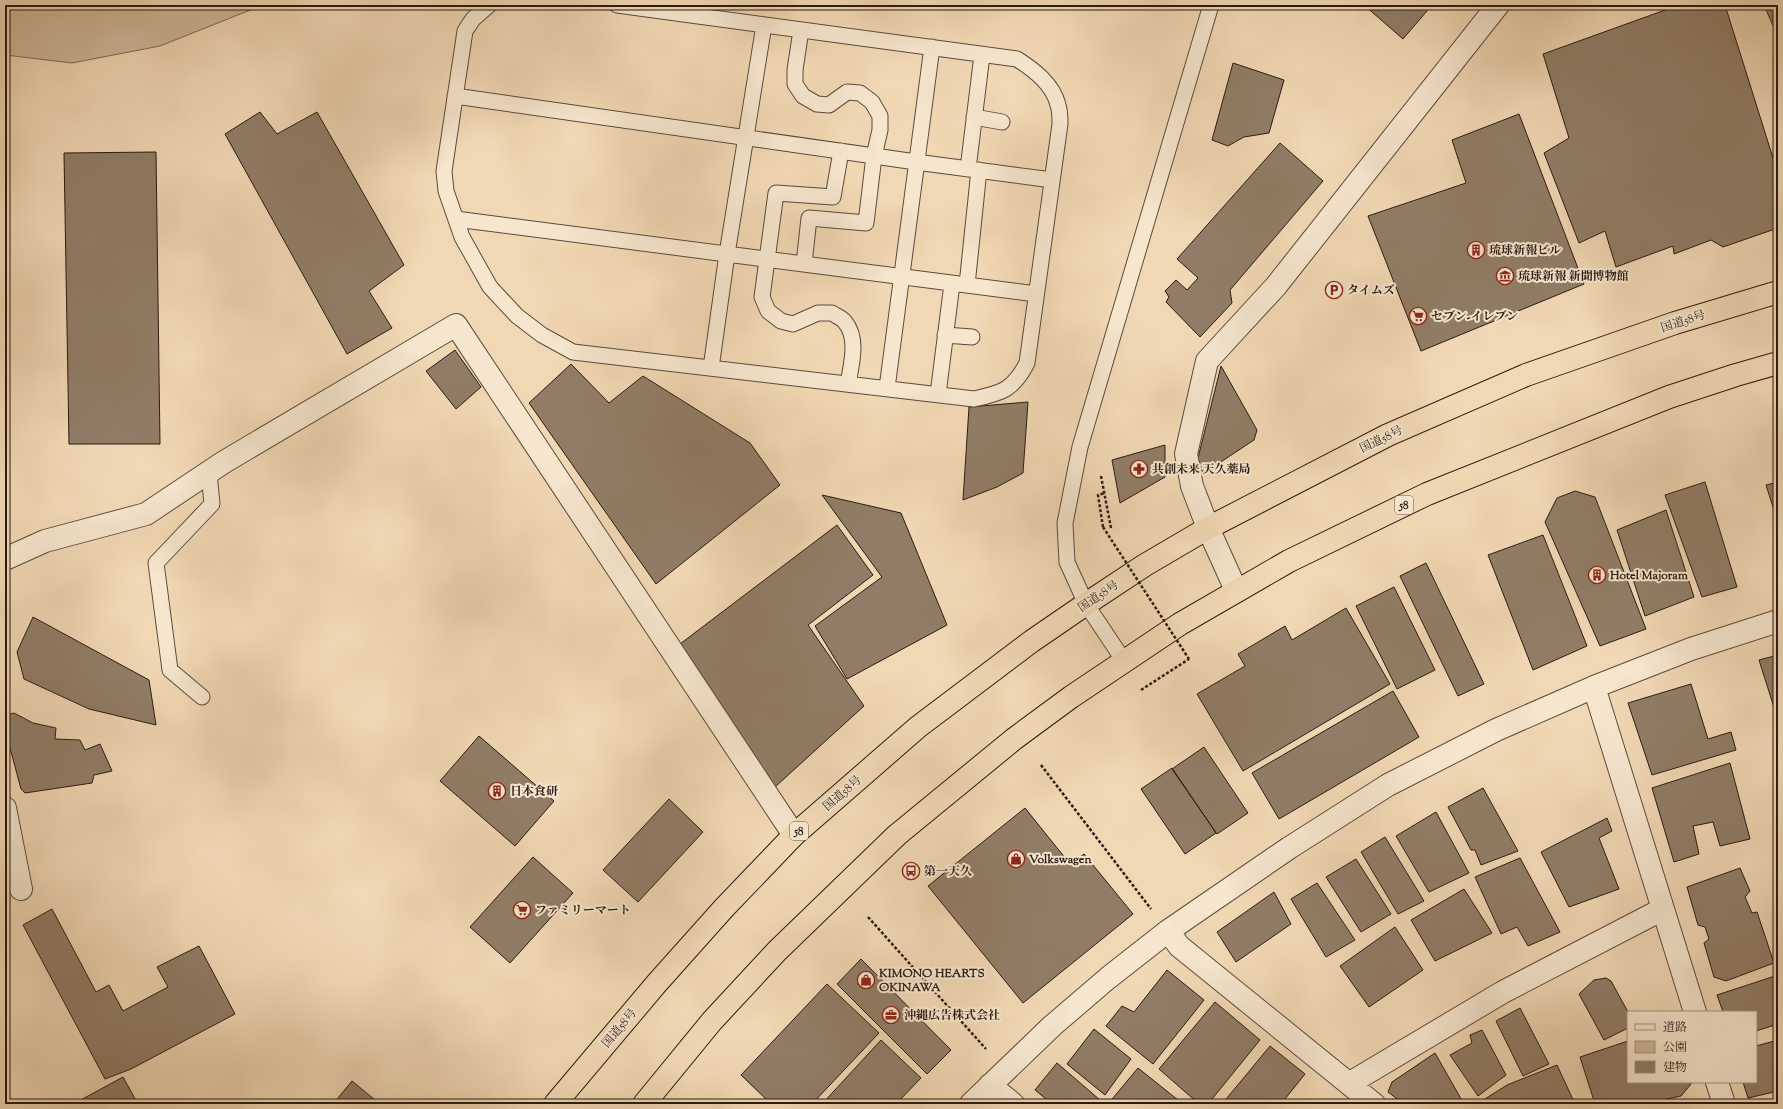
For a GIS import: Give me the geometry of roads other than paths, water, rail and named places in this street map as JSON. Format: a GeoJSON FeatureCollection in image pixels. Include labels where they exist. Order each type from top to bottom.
{"type":"FeatureCollection","features":[{"type":"Feature","properties":{"kind":"highway","name":"国道58号"},"geometry":{"type":"LineString","coordinates":[[555,1104],[657,983],[724,908],[794,835],[918,727],[1032,641],[1086,604],[1145,565],[1208,528],[1388,435],[1526,375],[1675,324],[1778,292]]}},
{"type":"Feature","properties":{"kind":"highway","name":"58"},"geometry":{"type":"LineString","coordinates":[[644,1104],[712,1021],[777,950],[897,835],[1014,739],[1071,697],[1180,624],[1236,590],[1289,561],[1427,494],[1669,398],[1736,375],[1778,363]]}},
{"type":"Feature","properties":{"kind":"street"},"geometry":{"type":"LineString","coordinates":[[1236,590],[1208,528],[1192,486],[1186,454],[1207,361],[1276,286],[1498,5]]}},
{"type":"Feature","properties":{"kind":"street"},"geometry":{"type":"LineString","coordinates":[[5,559],[45,541],[146,514],[208,473],[456,325],[794,835]]}},
{"type":"Feature","properties":{"kind":"street"},"geometry":{"type":"LineString","coordinates":[[971,1104],[1052,1026],[1168,931],[1289,848],[1388,785],[1496,730],[1594,687],[1691,649],[1778,621]]}},
{"type":"Feature","properties":{"kind":"street"},"geometry":{"type":"LineString","coordinates":[[1594,687],[1695,1011]]}},
{"type":"Feature","properties":{"kind":"street"},"geometry":{"type":"LineString","coordinates":[[5,808],[21,889]]}},
{"type":"Feature","properties":{"kind":"street"},"geometry":{"type":"LineString","coordinates":[[1350,1083],[1503,992],[1663,909]]}},
{"type":"Feature","properties":{"kind":"street"},"geometry":{"type":"LineString","coordinates":[[1168,931],[1179,946],[1350,1083],[1374,1104]]}},
{"type":"Feature","properties":{"kind":"street"},"geometry":{"type":"LineString","coordinates":[[1717,1083],[1724,1104]]}},
{"type":"Feature","properties":{"kind":"street"},"geometry":{"type":"LineString","coordinates":[[990,1085],[1013,1104]]}},
{"type":"Feature","properties":{"kind":"lane"},"geometry":{"type":"LineString","coordinates":[[489,5],[473,19],[465,31],[444,170],[446,191],[465,243],[490,287],[517,316],[542,335],[574,352],[974,399],[1006,390],[1020,377],[1027,363],[1060,124],[1058,104],[1047,83],[1032,69],[1017,59],[617,5]]}},
{"type":"Feature","properties":{"kind":"lane"},"geometry":{"type":"LineString","coordinates":[[1124,661],[1086,604],[1067,562],[1065,523],[1080,447],[1212,5]]}},
{"type":"Feature","properties":{"kind":"lane"},"geometry":{"type":"LineString","coordinates":[[711,368],[745,137],[764,25]]}},
{"type":"Feature","properties":{"kind":"lane"},"geometry":{"type":"LineString","coordinates":[[801,30],[795,70],[795,84],[803,96],[817,104],[829,105],[847,92],[860,93],[872,102],[880,116],[880,130],[874,156],[866,223],[809,218],[804,264]]}},
{"type":"Feature","properties":{"kind":"lane"},"geometry":{"type":"LineString","coordinates":[[887,388],[932,48]]}},
{"type":"Feature","properties":{"kind":"lane"},"geometry":{"type":"LineString","coordinates":[[938,394],[945,335],[960,284],[974,169],[974,118],[982,55]]}},
{"type":"Feature","properties":{"kind":"lane"},"geometry":{"type":"LineString","coordinates":[[455,96],[1052,180]]}},
{"type":"Feature","properties":{"kind":"lane"},"geometry":{"type":"LineString","coordinates":[[974,118],[1002,122]]}},
{"type":"Feature","properties":{"kind":"lane"},"geometry":{"type":"LineString","coordinates":[[841,151],[833,197],[776,192],[762,297],[768,310],[781,321],[793,324],[818,313],[832,312],[845,322],[852,336],[853,351],[848,384]]}},
{"type":"Feature","properties":{"kind":"lane"},"geometry":{"type":"LineString","coordinates":[[456,219],[1036,294]]}},
{"type":"Feature","properties":{"kind":"lane"},"geometry":{"type":"LineString","coordinates":[[945,335],[972,337]]}},
{"type":"Feature","properties":{"kind":"lane"},"geometry":{"type":"LineString","coordinates":[[202,696],[170,670],[156,563],[212,504],[208,473]]}},
{"type":"Feature","properties":{"kind":"place","name":"琉球新報ビル"},"geometry":{"type":"Point","coordinates":[1476,250]}},
{"type":"Feature","properties":{"kind":"place","name":"琉球新報 新聞博物館"},"geometry":{"type":"Point","coordinates":[1505,276]}},
{"type":"Feature","properties":{"kind":"place","name":"タイムズ"},"geometry":{"type":"Point","coordinates":[1334,290]}},
{"type":"Feature","properties":{"kind":"place","name":"セブン-イレブン"},"geometry":{"type":"Point","coordinates":[1418,316]}},
{"type":"Feature","properties":{"kind":"place","name":"共創未来 天久薬局"},"geometry":{"type":"Point","coordinates":[1139,469]}},
{"type":"Feature","properties":{"kind":"place","name":"Hotel Majoram"},"geometry":{"type":"Point","coordinates":[1597,575]}},
{"type":"Feature","properties":{"kind":"place","name":"日本食研"},"geometry":{"type":"Point","coordinates":[497,791]}},
{"type":"Feature","properties":{"kind":"place","name":"Volkswagen"},"geometry":{"type":"Point","coordinates":[1016,859]}},
{"type":"Feature","properties":{"kind":"place","name":"第一天久"},"geometry":{"type":"Point","coordinates":[911,871]}},
{"type":"Feature","properties":{"kind":"place","name":"ファミリーマート"},"geometry":{"type":"Point","coordinates":[522,910]}},
{"type":"Feature","properties":{"kind":"place","name":"KIMONO HEARTS OKINAWA"},"geometry":{"type":"Point","coordinates":[866,980]}},
{"type":"Feature","properties":{"kind":"place","name":"沖縄広告株式会社"},"geometry":{"type":"Point","coordinates":[891,1015]}}]}
